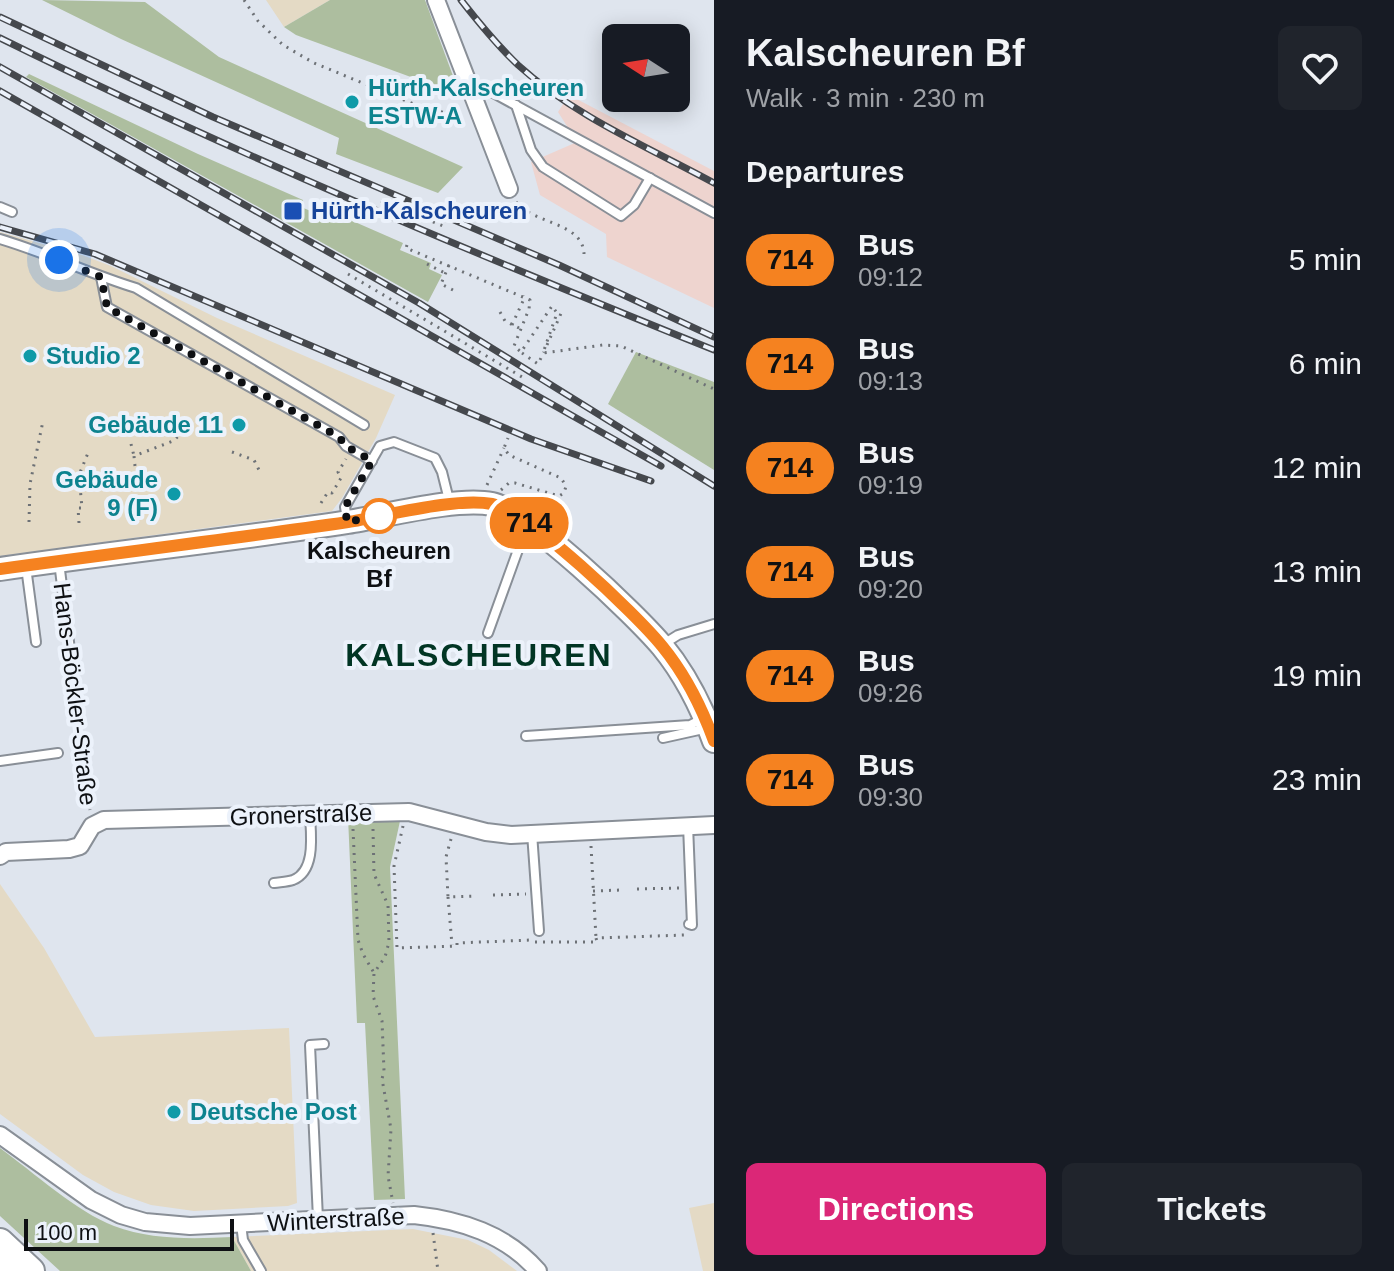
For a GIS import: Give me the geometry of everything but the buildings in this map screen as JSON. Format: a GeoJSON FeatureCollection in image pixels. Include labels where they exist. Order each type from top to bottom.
{"type":"FeatureCollection","features":[{"type":"Feature","properties":{"kind":"main road"},"geometry":{"type":"LineString","coordinates":[[0,1242],[31,1271]]}},
{"type":"Feature","properties":{"kind":"street"},"geometry":{"type":"LineString","coordinates":[[436,0],[509,189]]}},
{"type":"Feature","properties":{"kind":"street","name":"Hans-Böckler-Straße"},"geometry":{"type":"LineString","coordinates":[[0,569],[347,522],[453,504],[493,504]]}},
{"type":"Feature","properties":{"kind":"street"},"geometry":{"type":"LineString","coordinates":[[493,504],[528,522],[662,646],[709,729]]}},
{"type":"Feature","properties":{"kind":"street","name":"Gronerstraße"},"geometry":{"type":"LineString","coordinates":[[92,826],[104,820],[409,812],[511,835],[714,825]]}},
{"type":"Feature","properties":{"kind":"street"},"geometry":{"type":"LineString","coordinates":[[0,856],[6,852],[80,846],[92,826]]}},
{"type":"Feature","properties":{"kind":"street","name":"Winterstraße"},"geometry":{"type":"LineString","coordinates":[[0,1135],[91,1200],[121,1215],[161,1224],[431,1217],[478,1229],[497,1238],[531,1262],[538,1271]]}},
{"type":"Feature","properties":{"kind":"lane"},"geometry":{"type":"LineString","coordinates":[[472,92],[486,89],[714,213]]}},
{"type":"Feature","properties":{"kind":"lane"},"geometry":{"type":"LineString","coordinates":[[516,104],[531,150],[543,167],[621,216],[634,205],[650,178]]}},
{"type":"Feature","properties":{"kind":"lane"},"geometry":{"type":"LineString","coordinates":[[0,207],[12,212]]}},
{"type":"Feature","properties":{"kind":"lane"},"geometry":{"type":"LineString","coordinates":[[0,239],[136,288],[364,425]]}},
{"type":"Feature","properties":{"kind":"lane"},"geometry":{"type":"LineString","coordinates":[[101,277],[107,307],[339,437],[352,450],[372,461]]}},
{"type":"Feature","properties":{"kind":"lane"},"geometry":{"type":"LineString","coordinates":[[347,522],[345,507],[380,446],[394,442],[435,458],[453,504]]}},
{"type":"Feature","properties":{"kind":"lane"},"geometry":{"type":"LineString","coordinates":[[488,633],[528,522]]}},
{"type":"Feature","properties":{"kind":"lane","name":"Hans-Böckler-Straße"},"geometry":{"type":"LineString","coordinates":[[59,561],[79,722]]}},
{"type":"Feature","properties":{"kind":"lane"},"geometry":{"type":"LineString","coordinates":[[26,565],[36,642]]}},
{"type":"Feature","properties":{"kind":"lane"},"geometry":{"type":"LineString","coordinates":[[662,646],[678,635],[714,624]]}},
{"type":"Feature","properties":{"kind":"lane"},"geometry":{"type":"LineString","coordinates":[[526,736],[690,725],[709,729]]}},
{"type":"Feature","properties":{"kind":"lane"},"geometry":{"type":"LineString","coordinates":[[663,738],[709,729]]}},
{"type":"Feature","properties":{"kind":"lane"},"geometry":{"type":"LineString","coordinates":[[0,761],[58,753]]}},
{"type":"Feature","properties":{"kind":"lane"},"geometry":{"type":"LineString","coordinates":[[274,883],[294,880],[308,864],[310,815]]}},
{"type":"Feature","properties":{"kind":"lane"},"geometry":{"type":"LineString","coordinates":[[688,825],[692,925],[689,924]]}},
{"type":"Feature","properties":{"kind":"lane"},"geometry":{"type":"LineString","coordinates":[[532,832],[537,935]]}},
{"type":"Feature","properties":{"kind":"lane"},"geometry":{"type":"LineString","coordinates":[[318,1220],[310,1045],[324,1044]]}},
{"type":"Feature","properties":{"kind":"lane"},"geometry":{"type":"LineString","coordinates":[[241,1224],[243,1240],[261,1271]]}},
{"type":"Feature","properties":{"kind":"path"},"geometry":{"type":"LineString","coordinates":[[244,0],[258,21],[283,45],[314,63],[412,103],[447,113],[472,92]]}},
{"type":"Feature","properties":{"kind":"path"},"geometry":{"type":"LineString","coordinates":[[509,189],[518,205],[529,215],[575,234],[584,243],[584,254]]}},
{"type":"Feature","properties":{"kind":"path"},"geometry":{"type":"LineString","coordinates":[[381,201],[443,226]]}},
{"type":"Feature","properties":{"kind":"path"},"geometry":{"type":"LineString","coordinates":[[407,245],[406,248],[523,295],[531,303],[514,346],[538,364],[563,309]]}},
{"type":"Feature","properties":{"kind":"path"},"geometry":{"type":"LineString","coordinates":[[427,264],[445,273]]}},
{"type":"Feature","properties":{"kind":"path"},"geometry":{"type":"LineString","coordinates":[[449,265],[441,284],[453,290]]}},
{"type":"Feature","properties":{"kind":"path"},"geometry":{"type":"LineString","coordinates":[[348,274],[522,377]]}},
{"type":"Feature","properties":{"kind":"path"},"geometry":{"type":"LineString","coordinates":[[512,325],[523,295]]}},
{"type":"Feature","properties":{"kind":"path"},"geometry":{"type":"LineString","coordinates":[[521,352],[552,306],[557,313],[543,353]]}},
{"type":"Feature","properties":{"kind":"path"},"geometry":{"type":"LineString","coordinates":[[500,312],[505,321],[521,329]]}},
{"type":"Feature","properties":{"kind":"path"},"geometry":{"type":"LineString","coordinates":[[543,353],[603,345],[621,346],[714,389]]}},
{"type":"Feature","properties":{"kind":"path"},"geometry":{"type":"LineString","coordinates":[[29,522],[30,484],[43,421]]}},
{"type":"Feature","properties":{"kind":"path"},"geometry":{"type":"LineString","coordinates":[[134,456],[173,441],[183,432]]}},
{"type":"Feature","properties":{"kind":"path"},"geometry":{"type":"LineString","coordinates":[[490,480],[508,438]]}},
{"type":"Feature","properties":{"kind":"path"},"geometry":{"type":"LineString","coordinates":[[131,444],[135,466]]}},
{"type":"Feature","properties":{"kind":"path"},"geometry":{"type":"LineString","coordinates":[[493,504],[509,483],[554,496],[564,493],[566,486],[561,478],[515,460],[504,448]]}},
{"type":"Feature","properties":{"kind":"path"},"geometry":{"type":"LineString","coordinates":[[321,503],[341,478],[338,472],[352,450]]}},
{"type":"Feature","properties":{"kind":"path"},"geometry":{"type":"LineString","coordinates":[[232,452],[254,460],[259,470]]}},
{"type":"Feature","properties":{"kind":"path"},"geometry":{"type":"LineString","coordinates":[[79,523],[78,508],[82,508],[79,475],[88,453]]}},
{"type":"Feature","properties":{"kind":"path","name":"Hans-Böckler-Straße"},"geometry":{"type":"LineString","coordinates":[[79,722],[92,826]]}},
{"type":"Feature","properties":{"kind":"path"},"geometry":{"type":"LineString","coordinates":[[409,812],[394,866],[397,948],[452,947],[457,943],[537,935],[535,944],[597,942],[590,830]]}},
{"type":"Feature","properties":{"kind":"path"},"geometry":{"type":"LineString","coordinates":[[372,813],[374,874],[388,905],[389,942],[385,957],[374,973],[373,996],[382,1021],[383,1091],[391,1129],[388,1166],[394,1216]]}},
{"type":"Feature","properties":{"kind":"path"},"geometry":{"type":"LineString","coordinates":[[352,814],[358,940],[374,973]]}},
{"type":"Feature","properties":{"kind":"path"},"geometry":{"type":"LineString","coordinates":[[452,947],[446,857],[455,824]]}},
{"type":"Feature","properties":{"kind":"path"},"geometry":{"type":"LineString","coordinates":[[637,889],[690,887]]}},
{"type":"Feature","properties":{"kind":"path"},"geometry":{"type":"LineString","coordinates":[[593,891],[621,890]]}},
{"type":"Feature","properties":{"kind":"path"},"geometry":{"type":"LineString","coordinates":[[493,895],[536,893]]}},
{"type":"Feature","properties":{"kind":"path"},"geometry":{"type":"LineString","coordinates":[[448,897],[477,896]]}},
{"type":"Feature","properties":{"kind":"path"},"geometry":{"type":"LineString","coordinates":[[596,938],[689,935],[689,924]]}},
{"type":"Feature","properties":{"kind":"path"},"geometry":{"type":"LineString","coordinates":[[431,1217],[438,1271]]}},
{"type":"Feature","properties":{"kind":"shaded area"},"geometry":{"type":"Polygon","coordinates":[[[266,0],[330,0],[284,27],[266,0]]]}},
{"type":"Feature","properties":{"kind":"shaded area"},"geometry":{"type":"Polygon","coordinates":[[[569,95],[714,171],[714,308],[607,257],[606,234],[540,195],[531,162],[577,142],[558,112],[569,95]]]}},
{"type":"Feature","properties":{"kind":"shaded area"},"geometry":{"type":"Polygon","coordinates":[[[0,232],[111,266],[217,318],[395,395],[376,438],[332,511],[0,556],[0,232]]]}},
{"type":"Feature","properties":{"kind":"shaded area"},"geometry":{"type":"Polygon","coordinates":[[[0,884],[44,948],[95,1037],[289,1028],[297,1203],[194,1211],[151,1205],[114,1192],[83,1175],[0,1114],[0,884]]]}},
{"type":"Feature","properties":{"kind":"shaded area"},"geometry":{"type":"Polygon","coordinates":[[[714,1203],[714,1271],[703,1271],[689,1208],[714,1203]]]}},
{"type":"Feature","properties":{"kind":"shaded area"},"geometry":{"type":"Polygon","coordinates":[[[413,1229],[468,1240],[489,1250],[517,1271],[251,1271],[232,1237],[413,1229]]]}},
{"type":"Feature","properties":{"kind":"green space"},"geometry":{"type":"Polygon","coordinates":[[[42,0],[145,2],[219,57],[463,167],[438,193],[336,154],[339,138],[42,0]]]}},
{"type":"Feature","properties":{"kind":"green space"},"geometry":{"type":"Polygon","coordinates":[[[330,0],[425,0],[460,95],[296,35],[284,27],[330,0]]]}},
{"type":"Feature","properties":{"kind":"green space"},"geometry":{"type":"Polygon","coordinates":[[[29,74],[303,200],[301,207],[313,212],[316,205],[403,243],[400,250],[431,263],[429,269],[442,275],[428,302],[26,77],[29,74]]]}},
{"type":"Feature","properties":{"kind":"green space"},"geometry":{"type":"Polygon","coordinates":[[[636,352],[714,382],[714,470],[608,404],[636,352]]]}},
{"type":"Feature","properties":{"kind":"green space"},"geometry":{"type":"Polygon","coordinates":[[[376,816],[400,821],[390,867],[405,1199],[374,1200],[365,1023],[357,1023],[348,817],[376,816]]]}},
{"type":"Feature","properties":{"kind":"green space"},"geometry":{"type":"Polygon","coordinates":[[[0,1148],[70,1201],[114,1226],[157,1236],[232,1237],[251,1271],[60,1271],[0,1216],[0,1148]]]}},
{"type":"Feature","properties":{"kind":"railway"},"geometry":{"type":"LineString","coordinates":[[461,0],[518,65],[563,100],[612,130],[714,183]]}},
{"type":"Feature","properties":{"kind":"railway"},"geometry":{"type":"LineString","coordinates":[[0,17],[213,117],[559,265],[714,337]]}},
{"type":"Feature","properties":{"kind":"railway"},"geometry":{"type":"LineString","coordinates":[[0,38],[176,122],[354,201],[714,350]]}},
{"type":"Feature","properties":{"kind":"railway"},"geometry":{"type":"LineString","coordinates":[[0,67],[419,303],[714,486]]}},
{"type":"Feature","properties":{"kind":"railway"},"geometry":{"type":"LineString","coordinates":[[0,91],[661,466]]}},
{"type":"Feature","properties":{"kind":"railway"},"geometry":{"type":"LineString","coordinates":[[0,227],[95,254],[531,439],[651,481]]}},
{"type":"Feature","properties":{"kind":"bus line","name":"714"},"geometry":{"type":"LineString","coordinates":[[0,569],[347,522],[455,504],[493,504],[517,514],[539,530],[662,646],[695,698],[714,741]]}},
{"type":"Feature","properties":{"kind":"place","name":"Hürth-Kalscheuren ESTW-A"},"geometry":{"type":"Point","coordinates":[352,102]}},
{"type":"Feature","properties":{"kind":"place","name":"Hürth-Kalscheuren"},"geometry":{"type":"Point","coordinates":[293,211]}},
{"type":"Feature","properties":{"kind":"place","name":"Studio 2"},"geometry":{"type":"Point","coordinates":[30,356]}},
{"type":"Feature","properties":{"kind":"place","name":"Gebäude 11"},"geometry":{"type":"Point","coordinates":[239,425]}},
{"type":"Feature","properties":{"kind":"place","name":"Gebäude 9 (F)"},"geometry":{"type":"Point","coordinates":[174,494]}},
{"type":"Feature","properties":{"kind":"place","name":"Kalscheuren Bf"},"geometry":{"type":"Point","coordinates":[379,516]}},
{"type":"Feature","properties":{"kind":"place","name":"Deutsche Post"},"geometry":{"type":"Point","coordinates":[174,1112]}},
{"type":"Feature","properties":{"kind":"district","name":"KALSCHEUREN"},"geometry":{"type":"Point","coordinates":[479,655]}},
{"type":"Feature","properties":{"kind":"route"},"geometry":{"type":"LineString","coordinates":[[59,260],[101,277],[107,307],[339,437],[346,446],[372,461],[345,507],[347,522],[379,516]]}}]}
